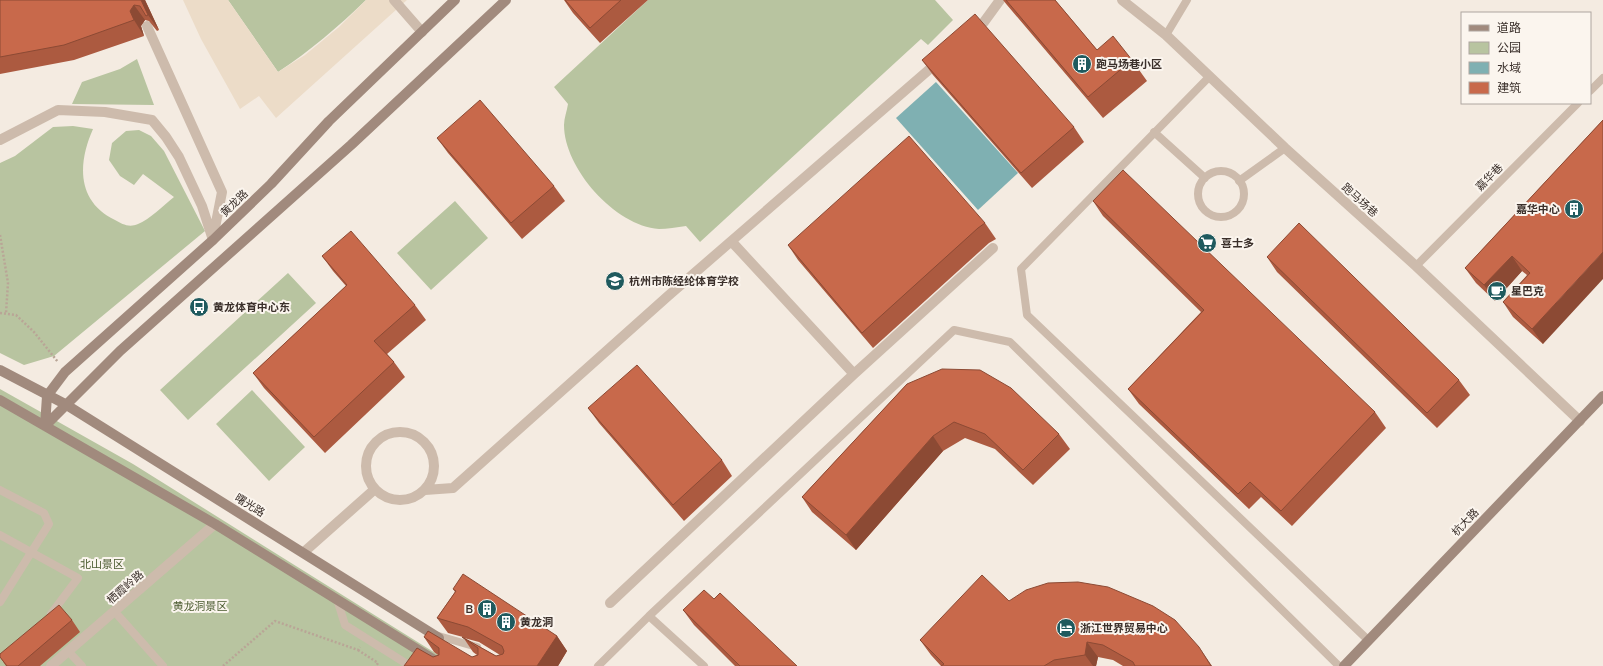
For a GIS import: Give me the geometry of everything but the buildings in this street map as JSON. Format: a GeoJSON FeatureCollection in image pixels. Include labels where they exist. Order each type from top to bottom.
{"type":"FeatureCollection","features":[{"type":"Feature","properties":{"kind":"main road","name":"黄龙路"},"geometry":{"type":"LineString","coordinates":[[47,396],[65,372],[213,240],[271,184],[329,121],[455,0]]}},
{"type":"Feature","properties":{"kind":"main road"},"geometry":{"type":"LineString","coordinates":[[46,426],[65,404],[120,351],[351,145],[506,0]]}},
{"type":"Feature","properties":{"kind":"main road","name":"曙光路"},"geometry":{"type":"LineString","coordinates":[[0,370],[47,396],[65,404],[304,552],[464,654]]}},
{"type":"Feature","properties":{"kind":"main road"},"geometry":{"type":"LineString","coordinates":[[46,426],[47,396]]}},
{"type":"Feature","properties":{"kind":"main road","name":"杭大路"},"geometry":{"type":"LineString","coordinates":[[1344,666],[1603,396]]}},
{"type":"Feature","properties":{"kind":"main road"},"geometry":{"type":"LineString","coordinates":[[0,400],[215,524],[444,666]]}},
{"type":"Feature","properties":{"kind":"street"},"geometry":{"type":"LineString","coordinates":[[394,0],[422,32]]}},
{"type":"Feature","properties":{"kind":"street"},"geometry":{"type":"LineString","coordinates":[[966,38],[984,22],[1000,0]]}},
{"type":"Feature","properties":{"kind":"street","name":"跑马场巷"},"geometry":{"type":"LineString","coordinates":[[1122,0],[1166,34],[1285,148],[1416,266],[1580,420]]}},
{"type":"Feature","properties":{"kind":"street"},"geometry":{"type":"LineString","coordinates":[[147,26],[222,192],[213,240]]}},
{"type":"Feature","properties":{"kind":"street"},"geometry":{"type":"LineString","coordinates":[[425,490],[453,488],[668,296],[948,53]]}},
{"type":"Feature","properties":{"kind":"street"},"geometry":{"type":"LineString","coordinates":[[0,140],[58,110],[105,112],[152,120],[166,137],[178,157],[202,206],[213,240]]}},
{"type":"Feature","properties":{"kind":"street"},"geometry":{"type":"LineString","coordinates":[[732,242],[854,374]]}},
{"type":"Feature","properties":{"kind":"street"},"geometry":{"type":"LineString","coordinates":[[610,603],[854,374],[993,248]]}},
{"type":"Feature","properties":{"kind":"street"},"geometry":{"type":"LineString","coordinates":[[400,432],[411,434],[421,440],[431,453],[434,469],[431,480],[425,490],[406,500],[394,500],[375,490],[369,480],[366,469],[367,458],[371,448],[384,437],[400,432]]}},
{"type":"Feature","properties":{"kind":"street"},"geometry":{"type":"LineString","coordinates":[[304,552],[375,490]]}},
{"type":"Feature","properties":{"kind":"street","name":"栖霞岭路"},"geometry":{"type":"LineString","coordinates":[[51,666],[215,524]]}},
{"type":"Feature","properties":{"kind":"lane"},"geometry":{"type":"LineString","coordinates":[[1166,34],[1187,0]]}},
{"type":"Feature","properties":{"kind":"lane"},"geometry":{"type":"LineString","coordinates":[[1210,76],[1021,269],[1027,315],[1368,640]]}},
{"type":"Feature","properties":{"kind":"lane"},"geometry":{"type":"LineString","coordinates":[[1591,90],[1603,78]]}},
{"type":"Feature","properties":{"kind":"lane","name":"嘉华巷"},"geometry":{"type":"LineString","coordinates":[[1416,266],[1577,104]]}},
{"type":"Feature","properties":{"kind":"lane"},"geometry":{"type":"LineString","coordinates":[[1154,132],[1205,178]]}},
{"type":"Feature","properties":{"kind":"lane"},"geometry":{"type":"LineString","coordinates":[[1239,181],[1285,148]]}},
{"type":"Feature","properties":{"kind":"lane"},"geometry":{"type":"LineString","coordinates":[[1219,172],[1233,175],[1239,181],[1244,194],[1242,202],[1234,213],[1220,217],[1206,212],[1199,199],[1198,191],[1205,178],[1211,174],[1219,172]]}},
{"type":"Feature","properties":{"kind":"lane"},"geometry":{"type":"LineString","coordinates":[[598,666],[649,616],[954,330],[1010,342],[1339,666]]}},
{"type":"Feature","properties":{"kind":"lane"},"geometry":{"type":"LineString","coordinates":[[0,490],[44,513],[49,524],[0,602]]}},
{"type":"Feature","properties":{"kind":"lane"},"geometry":{"type":"LineString","coordinates":[[0,535],[78,578],[48,619]]}},
{"type":"Feature","properties":{"kind":"lane"},"geometry":{"type":"LineString","coordinates":[[337,599],[345,625],[410,666]]}},
{"type":"Feature","properties":{"kind":"lane"},"geometry":{"type":"LineString","coordinates":[[115,612],[163,666]]}},
{"type":"Feature","properties":{"kind":"lane"},"geometry":{"type":"LineString","coordinates":[[649,616],[704,666]]}},
{"type":"Feature","properties":{"kind":"lane"},"geometry":{"type":"LineString","coordinates":[[433,634],[482,650]]}},
{"type":"Feature","properties":{"kind":"lane"},"geometry":{"type":"LineString","coordinates":[[68,651],[82,666]]}},
{"type":"Feature","properties":{"kind":"path"},"geometry":{"type":"LineString","coordinates":[[0,235],[8,283],[6,312]]}},
{"type":"Feature","properties":{"kind":"path"},"geometry":{"type":"LineString","coordinates":[[0,313],[6,312],[16,315],[34,332],[65,372]]}},
{"type":"Feature","properties":{"kind":"path"},"geometry":{"type":"LineString","coordinates":[[222,666],[274,621],[358,650],[378,663],[376,666]]}},
{"type":"Feature","properties":{"kind":"path"},"geometry":{"type":"LineString","coordinates":[[358,650],[366,638]]}},
{"type":"Feature","properties":{"kind":"green space"},"geometry":{"type":"Polygon","coordinates":[[[228,0],[366,0],[324,38],[278,72],[228,0]]]}},
{"type":"Feature","properties":{"kind":"green space"},"geometry":{"type":"Polygon","coordinates":[[[648,0],[935,0],[953,20],[928,45],[921,39],[700,242],[686,226],[659,229],[642,225],[626,218],[595,192],[582,176],[566,142],[564,120],[568,104],[554,87],[648,0]]]}},
{"type":"Feature","properties":{"kind":"green space"},"geometry":{"type":"Polygon","coordinates":[[[137,59],[154,105],[72,104],[82,82],[120,69],[137,59]]]}},
{"type":"Feature","properties":{"kind":"green space"},"geometry":{"type":"Polygon","coordinates":[[[73,126],[93,129],[85,155],[83,168],[84,180],[87,192],[93,203],[102,212],[123,224],[129,226],[135,225],[147,219],[174,197],[143,174],[134,185],[120,176],[109,160],[112,143],[126,131],[139,130],[151,136],[164,151],[205,231],[54,356],[24,365],[0,353],[0,163],[15,156],[53,127],[73,126]]]}},
{"type":"Feature","properties":{"kind":"green space"},"geometry":{"type":"Polygon","coordinates":[[[455,201],[488,238],[431,290],[397,253],[455,201]]]}},
{"type":"Feature","properties":{"kind":"green space"},"geometry":{"type":"Polygon","coordinates":[[[288,273],[316,303],[188,420],[160,390],[288,273]]]}},
{"type":"Feature","properties":{"kind":"green space","name":"北山景区"},"geometry":{"type":"Polygon","coordinates":[[[0,389],[133,464],[456,666],[0,666],[0,389]]]}},
{"type":"Feature","properties":{"kind":"green space"},"geometry":{"type":"Polygon","coordinates":[[[252,390],[305,447],[269,481],[216,424],[252,390]]]}},
{"type":"Feature","properties":{"kind":"shaded area"},"geometry":{"type":"Polygon","coordinates":[[[183,0],[228,0],[278,72],[305,55],[339,27],[366,0],[407,0],[276,118],[259,96],[240,109],[201,39],[183,0]]]}},
{"type":"Feature","properties":{"kind":"water"},"geometry":{"type":"Polygon","coordinates":[[[936,82],[1018,173],[978,210],[896,118],[936,82]]]}},
{"type":"Feature","properties":{"kind":"place","name":"跑马场巷小区"},"geometry":{"type":"Point","coordinates":[1082,64]}},
{"type":"Feature","properties":{"kind":"place","name":"嘉华中心"},"geometry":{"type":"Point","coordinates":[1574,209]}},
{"type":"Feature","properties":{"kind":"place","name":"喜士多"},"geometry":{"type":"Point","coordinates":[1207,243]}},
{"type":"Feature","properties":{"kind":"place","name":"杭州市陈经纶体育学校"},"geometry":{"type":"Point","coordinates":[615,281]}},
{"type":"Feature","properties":{"kind":"place","name":"星巴克"},"geometry":{"type":"Point","coordinates":[1497,291]}},
{"type":"Feature","properties":{"kind":"place","name":"黄龙体育中心东"},"geometry":{"type":"Point","coordinates":[199,307]}},
{"type":"Feature","properties":{"kind":"place","name":"B"},"geometry":{"type":"Point","coordinates":[487,609]}},
{"type":"Feature","properties":{"kind":"place","name":"黄龙洞"},"geometry":{"type":"Point","coordinates":[506,622]}},
{"type":"Feature","properties":{"kind":"place","name":"浙江世界贸易中心"},"geometry":{"type":"Point","coordinates":[1066,628]}},
{"type":"Feature","properties":{"kind":"park label","name":"黄龙洞景区"},"geometry":{"type":"Point","coordinates":[200,606]}}]}
